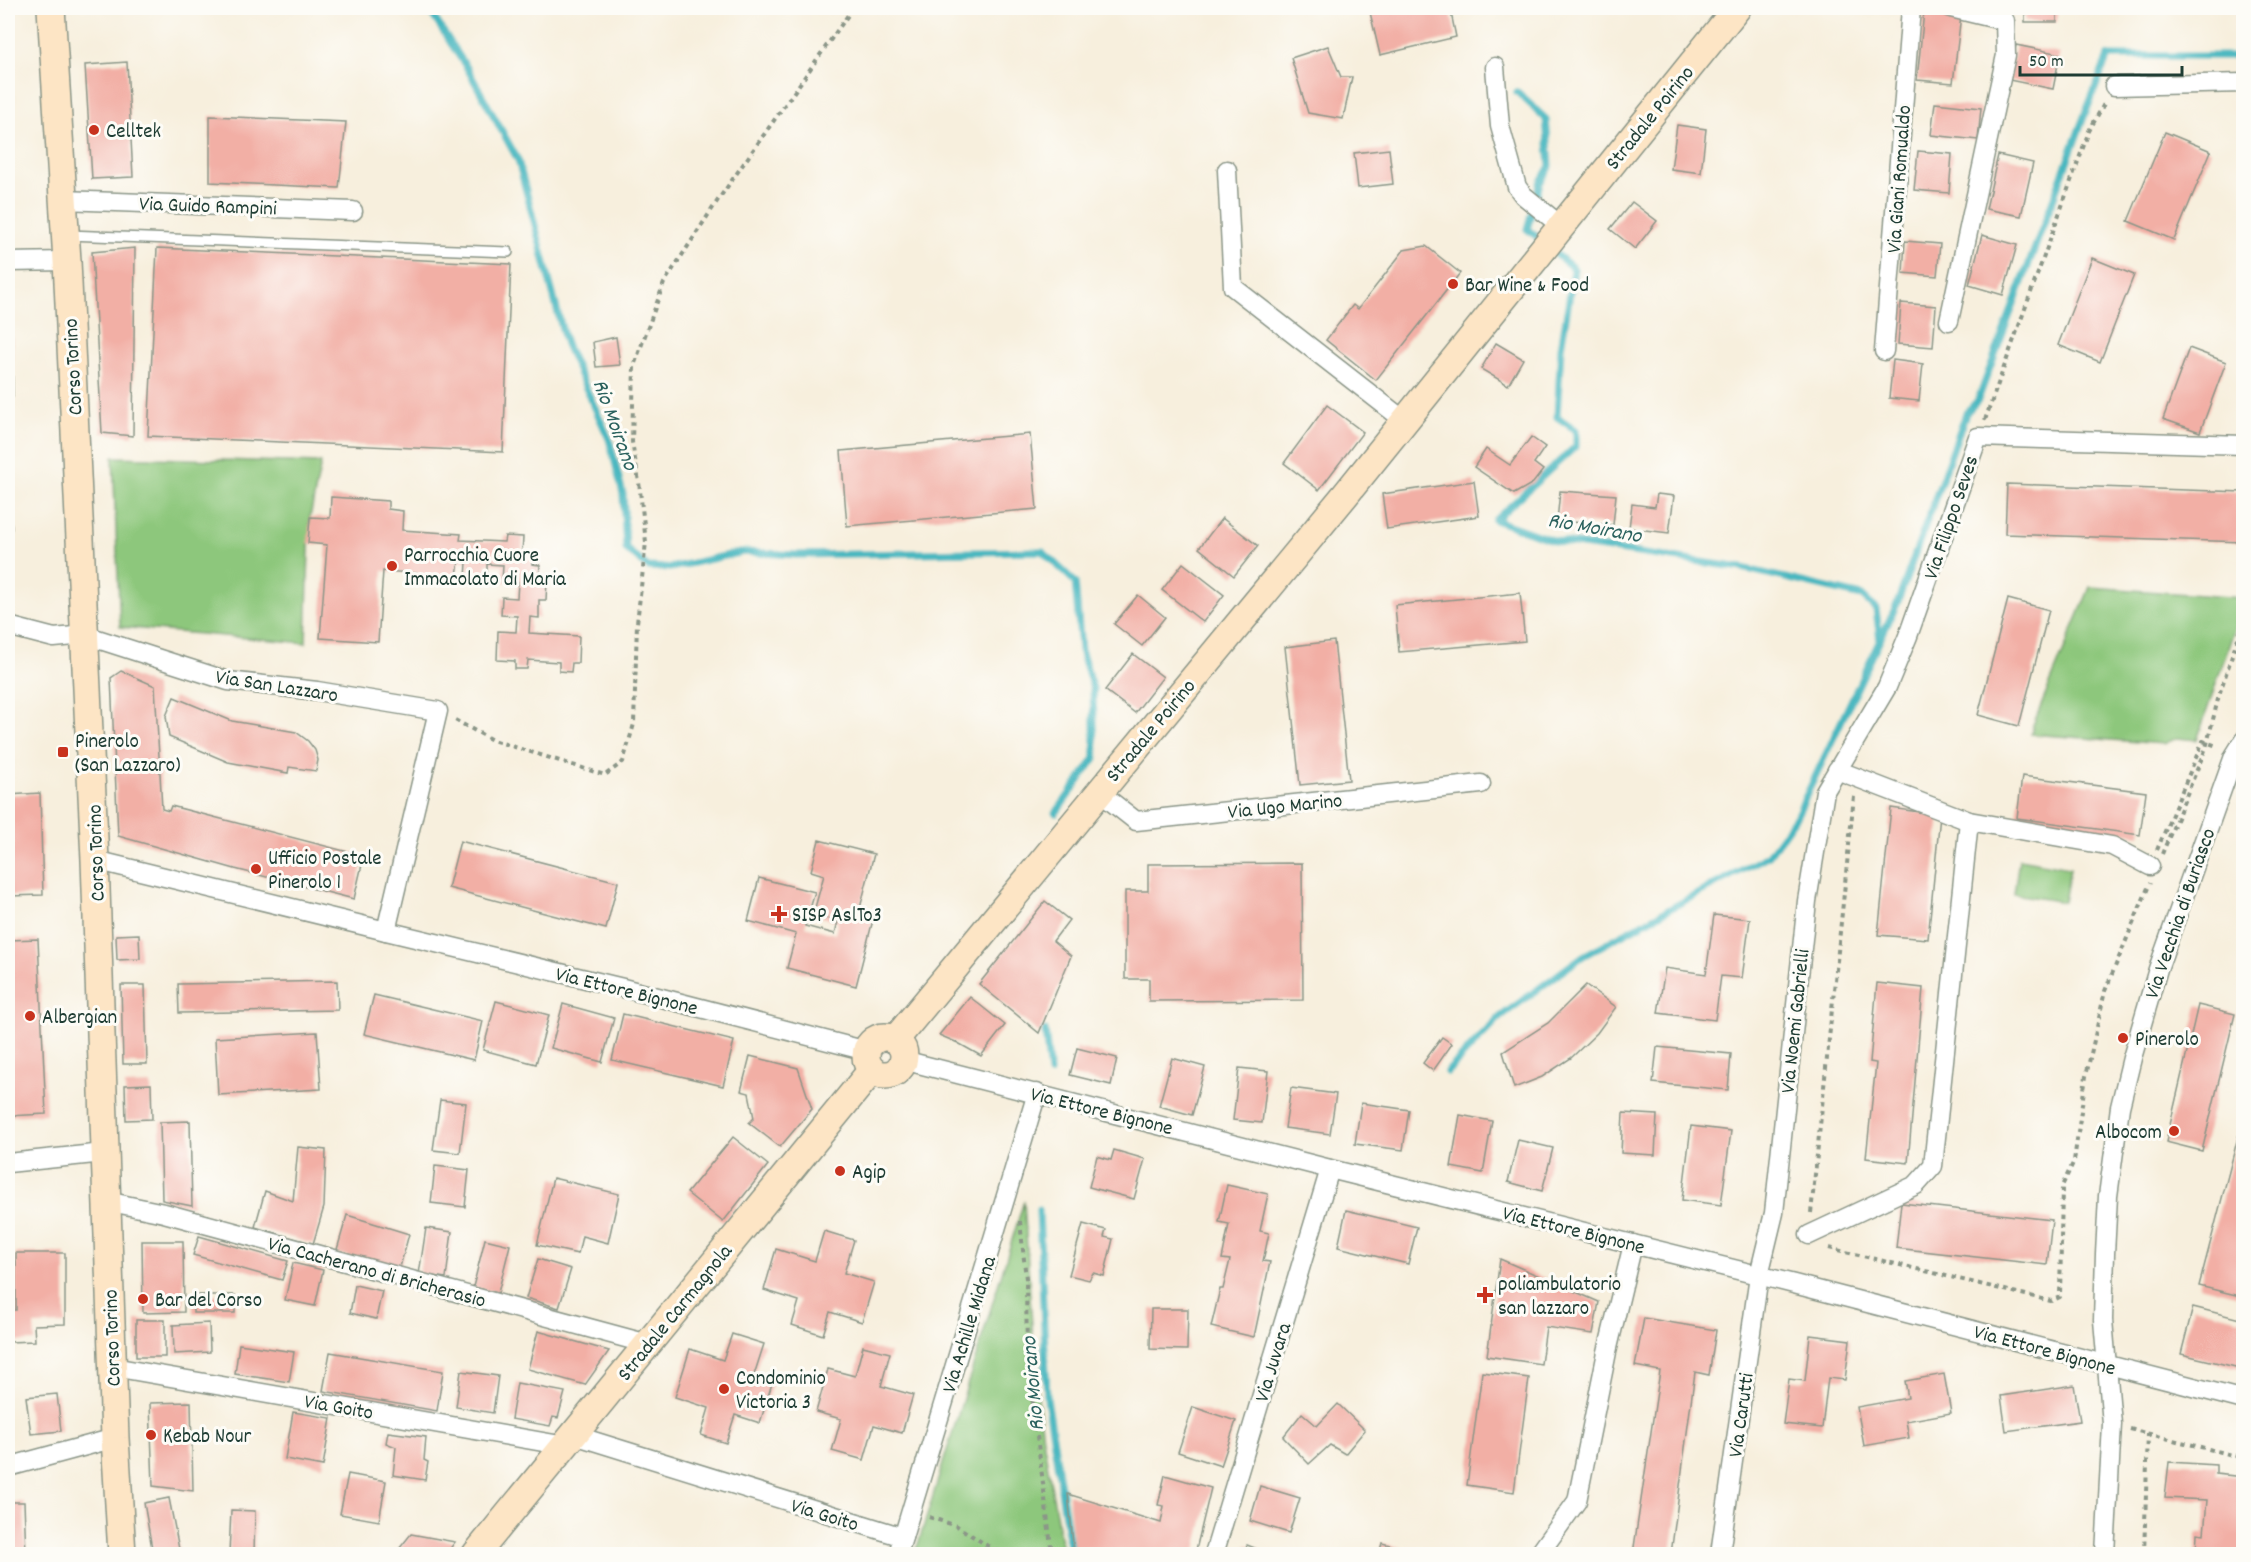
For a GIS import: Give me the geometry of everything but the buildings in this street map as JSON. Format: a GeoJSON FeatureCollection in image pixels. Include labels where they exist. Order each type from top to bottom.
{"type":"FeatureCollection","features":[{"type":"Feature","properties":{"kind":"main road","name":"Corso Torino"},"geometry":{"type":"LineString","coordinates":[[51,8],[66,248],[85,635],[115,1438],[122,1554]]}},
{"type":"Feature","properties":{"kind":"main road","name":"Stradale Poirino"},"geometry":{"type":"LineString","coordinates":[[899,1050],[1099,792],[1405,421],[1547,236],[1737,8]]}},
{"type":"Feature","properties":{"kind":"main road"},"geometry":{"type":"LineString","coordinates":[[870,1060],[884,1075],[891,1074],[900,1066],[899,1050]]}},
{"type":"Feature","properties":{"kind":"main road","name":"Stradale Carmagnola"},"geometry":{"type":"LineString","coordinates":[[476,1554],[648,1344],[870,1060]]}},
{"type":"Feature","properties":{"kind":"street","name":"Via Giani Romualdo"},"geometry":{"type":"LineString","coordinates":[[1884,351],[1911,8]]}},
{"type":"Feature","properties":{"kind":"street"},"geometry":{"type":"LineString","coordinates":[[1949,321],[2006,55],[2005,21],[1952,8]]}},
{"type":"Feature","properties":{"kind":"street"},"geometry":{"type":"LineString","coordinates":[[1495,67],[1500,126],[1517,187],[1547,236]]}},
{"type":"Feature","properties":{"kind":"street"},"geometry":{"type":"LineString","coordinates":[[2114,86],[2244,83]]}},
{"type":"Feature","properties":{"kind":"street"},"geometry":{"type":"LineString","coordinates":[[1227,170],[1233,287],[1405,421]]}},
{"type":"Feature","properties":{"kind":"street","name":"Via Guido Rampini"},"geometry":{"type":"LineString","coordinates":[[63,200],[353,211]]}},
{"type":"Feature","properties":{"kind":"street"},"geometry":{"type":"LineString","coordinates":[[8,262],[66,248]]}},
{"type":"Feature","properties":{"kind":"street","name":"Via Filippo Seves"},"geometry":{"type":"LineString","coordinates":[[1837,770],[1887,687],[1908,636],[1978,437],[2244,445]]}},
{"type":"Feature","properties":{"kind":"street"},"geometry":{"type":"LineString","coordinates":[[8,626],[54,638],[85,635]]}},
{"type":"Feature","properties":{"kind":"street","name":"Via San Lazzaro"},"geometry":{"type":"LineString","coordinates":[[85,635],[228,681],[317,691],[438,711]]}},
{"type":"Feature","properties":{"kind":"street"},"geometry":{"type":"LineString","coordinates":[[386,931],[438,711]]}},
{"type":"Feature","properties":{"kind":"street","name":"Via Vecchia di Buriasco"},"geometry":{"type":"LineString","coordinates":[[2105,1554],[2112,1424],[2103,1320],[2104,1254],[2108,1196],[2120,1107],[2158,969],[2234,756],[2244,740]]}},
{"type":"Feature","properties":{"kind":"street"},"geometry":{"type":"LineString","coordinates":[[1837,770],[1969,821],[2112,846],[2154,868]]}},
{"type":"Feature","properties":{"kind":"street","name":"Via Noemi Gabrielli"},"geometry":{"type":"LineString","coordinates":[[1759,1275],[1774,1213],[1816,839],[1825,791],[1837,770]]}},
{"type":"Feature","properties":{"kind":"street","name":"Via Ugo Marino"},"geometry":{"type":"LineString","coordinates":[[1099,792],[1136,821],[1481,784]]}},
{"type":"Feature","properties":{"kind":"street"},"geometry":{"type":"LineString","coordinates":[[1809,1236],[1916,1185],[1933,1166],[1969,821]]}},
{"type":"Feature","properties":{"kind":"street","name":"Via Ettore Bignone"},"geometry":{"type":"LineString","coordinates":[[95,860],[623,988],[870,1060]]}},
{"type":"Feature","properties":{"kind":"street","name":"Via Ettore Bignone"},"geometry":{"type":"LineString","coordinates":[[899,1050],[1037,1094],[1330,1170],[1759,1275],[2244,1400]]}},
{"type":"Feature","properties":{"kind":"street","name":"Via Achille Midana"},"geometry":{"type":"LineString","coordinates":[[901,1546],[1037,1094]]}},
{"type":"Feature","properties":{"kind":"street"},"geometry":{"type":"LineString","coordinates":[[8,1163],[104,1153]]}},
{"type":"Feature","properties":{"kind":"street","name":"Via Juvara"},"geometry":{"type":"LineString","coordinates":[[1214,1554],[1330,1170]]}},
{"type":"Feature","properties":{"kind":"street","name":"Via Cacherano di Bricherasio"},"geometry":{"type":"LineString","coordinates":[[106,1201],[164,1213],[648,1344]]}},
{"type":"Feature","properties":{"kind":"street"},"geometry":{"type":"LineString","coordinates":[[1539,1554],[1577,1501],[1607,1352],[1634,1244]]}},
{"type":"Feature","properties":{"kind":"street","name":"Via Carutti"},"geometry":{"type":"LineString","coordinates":[[1720,1554],[1759,1275]]}},
{"type":"Feature","properties":{"kind":"street","name":"Via Goito"},"geometry":{"type":"LineString","coordinates":[[113,1367],[570,1440],[901,1546]]}},
{"type":"Feature","properties":{"kind":"street"},"geometry":{"type":"LineString","coordinates":[[8,1467],[115,1438]]}},
{"type":"Feature","properties":{"kind":"lane"},"geometry":{"type":"LineString","coordinates":[[66,248],[508,252]]}},
{"type":"Feature","properties":{"kind":"path"},"geometry":{"type":"LineString","coordinates":[[438,711],[492,740],[605,775],[623,762],[634,724],[638,623],[646,542],[632,442],[634,366],[664,283],[737,173],[853,8]]}},
{"type":"Feature","properties":{"kind":"path"},"geometry":{"type":"LineString","coordinates":[[1978,437],[2089,131],[2114,86]]}},
{"type":"Feature","properties":{"kind":"path"},"geometry":{"type":"LineString","coordinates":[[2154,868],[2206,748],[2219,695],[2244,620]]}},
{"type":"Feature","properties":{"kind":"path"},"geometry":{"type":"LineString","coordinates":[[1856,778],[1809,1236],[1812,1245],[2051,1301],[2060,1298],[2062,1186],[2074,1161],[2086,1076],[2105,991],[2203,741]]}},
{"type":"Feature","properties":{"kind":"path"},"geometry":{"type":"LineString","coordinates":[[1002,1214],[1020,1220],[1026,1279],[1027,1357],[1052,1554]]}},
{"type":"Feature","properties":{"kind":"path"},"geometry":{"type":"LineString","coordinates":[[2112,1424],[2244,1458]]}},
{"type":"Feature","properties":{"kind":"path"},"geometry":{"type":"LineString","coordinates":[[2144,1554],[2148,1433]]}},
{"type":"Feature","properties":{"kind":"path"},"geometry":{"type":"LineString","coordinates":[[912,1511],[957,1526],[1000,1554]]}},
{"type":"Feature","properties":{"kind":"green space"},"geometry":{"type":"Polygon","coordinates":[[[113,457],[321,463],[310,517],[306,643],[120,627],[113,457]]]}},
{"type":"Feature","properties":{"kind":"green space"},"geometry":{"type":"Polygon","coordinates":[[[2090,587],[2243,598],[2243,604],[2197,740],[2177,738],[2164,744],[2031,734],[2090,587]]]}},
{"type":"Feature","properties":{"kind":"green space"},"geometry":{"type":"Polygon","coordinates":[[[2019,859],[2070,868],[2064,902],[2014,894],[2019,859]]]}},
{"type":"Feature","properties":{"kind":"green space"},"geometry":{"type":"Polygon","coordinates":[[[1024,1201],[1035,1372],[1043,1439],[1063,1554],[915,1554],[1024,1201]]]}},
{"type":"Feature","properties":{"kind":"waterway","name":"Rio Moirano"},"geometry":{"type":"LineString","coordinates":[[428,8],[467,68],[518,160],[566,344],[609,439],[623,494],[626,549],[648,567],[670,568],[743,552],[796,555],[1042,551],[1075,582],[1081,650],[1093,689],[1095,758],[1056,813]]}},
{"type":"Feature","properties":{"kind":"waterway"},"geometry":{"type":"LineString","coordinates":[[1447,1072],[1500,1017],[1583,956],[1769,855],[1796,817],[1897,604],[1966,413],[1978,400],[2108,56],[2244,56]]}},
{"type":"Feature","properties":{"kind":"waterway","name":"Rio Moirano"},"geometry":{"type":"LineString","coordinates":[[1517,92],[1546,119],[1550,166],[1540,183],[1527,229],[1541,240]]}},
{"type":"Feature","properties":{"kind":"waterway","name":"Rio Moirano"},"geometry":{"type":"LineString","coordinates":[[1549,248],[1574,269],[1561,348],[1557,417],[1576,430],[1576,446],[1495,520],[1555,541],[1742,568],[1862,596],[1876,609],[1880,640]]}},
{"type":"Feature","properties":{"kind":"waterway"},"geometry":{"type":"LineString","coordinates":[[1045,1031],[1050,1073]]}},
{"type":"Feature","properties":{"kind":"waterway","name":"Rio Moirano"},"geometry":{"type":"LineString","coordinates":[[1039,1210],[1047,1398],[1071,1554]]}},
{"type":"Feature","properties":{"kind":"place","name":"Celltek"},"geometry":{"type":"Point","coordinates":[94,130]}},
{"type":"Feature","properties":{"kind":"place","name":"Bar Wine & Food"},"geometry":{"type":"Point","coordinates":[1453,284]}},
{"type":"Feature","properties":{"kind":"place","name":"Parrocchia Cuore Immacolato di Maria"},"geometry":{"type":"Point","coordinates":[392,566]}},
{"type":"Feature","properties":{"kind":"place","name":"Pinerolo (San Lazzaro)"},"geometry":{"type":"Point","coordinates":[63,752]}},
{"type":"Feature","properties":{"kind":"place","name":"Ufficio Postale Pinerolo 1"},"geometry":{"type":"Point","coordinates":[256,869]}},
{"type":"Feature","properties":{"kind":"place","name":"SISP AslTo3"},"geometry":{"type":"Point","coordinates":[779,914]}},
{"type":"Feature","properties":{"kind":"place","name":"Albergian"},"geometry":{"type":"Point","coordinates":[30,1016]}},
{"type":"Feature","properties":{"kind":"place","name":"Pinerolo"},"geometry":{"type":"Point","coordinates":[2123,1038]}},
{"type":"Feature","properties":{"kind":"place","name":"Albocom"},"geometry":{"type":"Point","coordinates":[2174,1131]}},
{"type":"Feature","properties":{"kind":"place","name":"Agip"},"geometry":{"type":"Point","coordinates":[840,1171]}},
{"type":"Feature","properties":{"kind":"place","name":"poliambulatorio san lazzaro"},"geometry":{"type":"Point","coordinates":[1485,1295]}},
{"type":"Feature","properties":{"kind":"place","name":"Bar del Corso"},"geometry":{"type":"Point","coordinates":[143,1299]}},
{"type":"Feature","properties":{"kind":"place","name":"Condominio Victoria 3"},"geometry":{"type":"Point","coordinates":[724,1389]}},
{"type":"Feature","properties":{"kind":"place","name":"Kebab Nour"},"geometry":{"type":"Point","coordinates":[151,1435]}}]}
